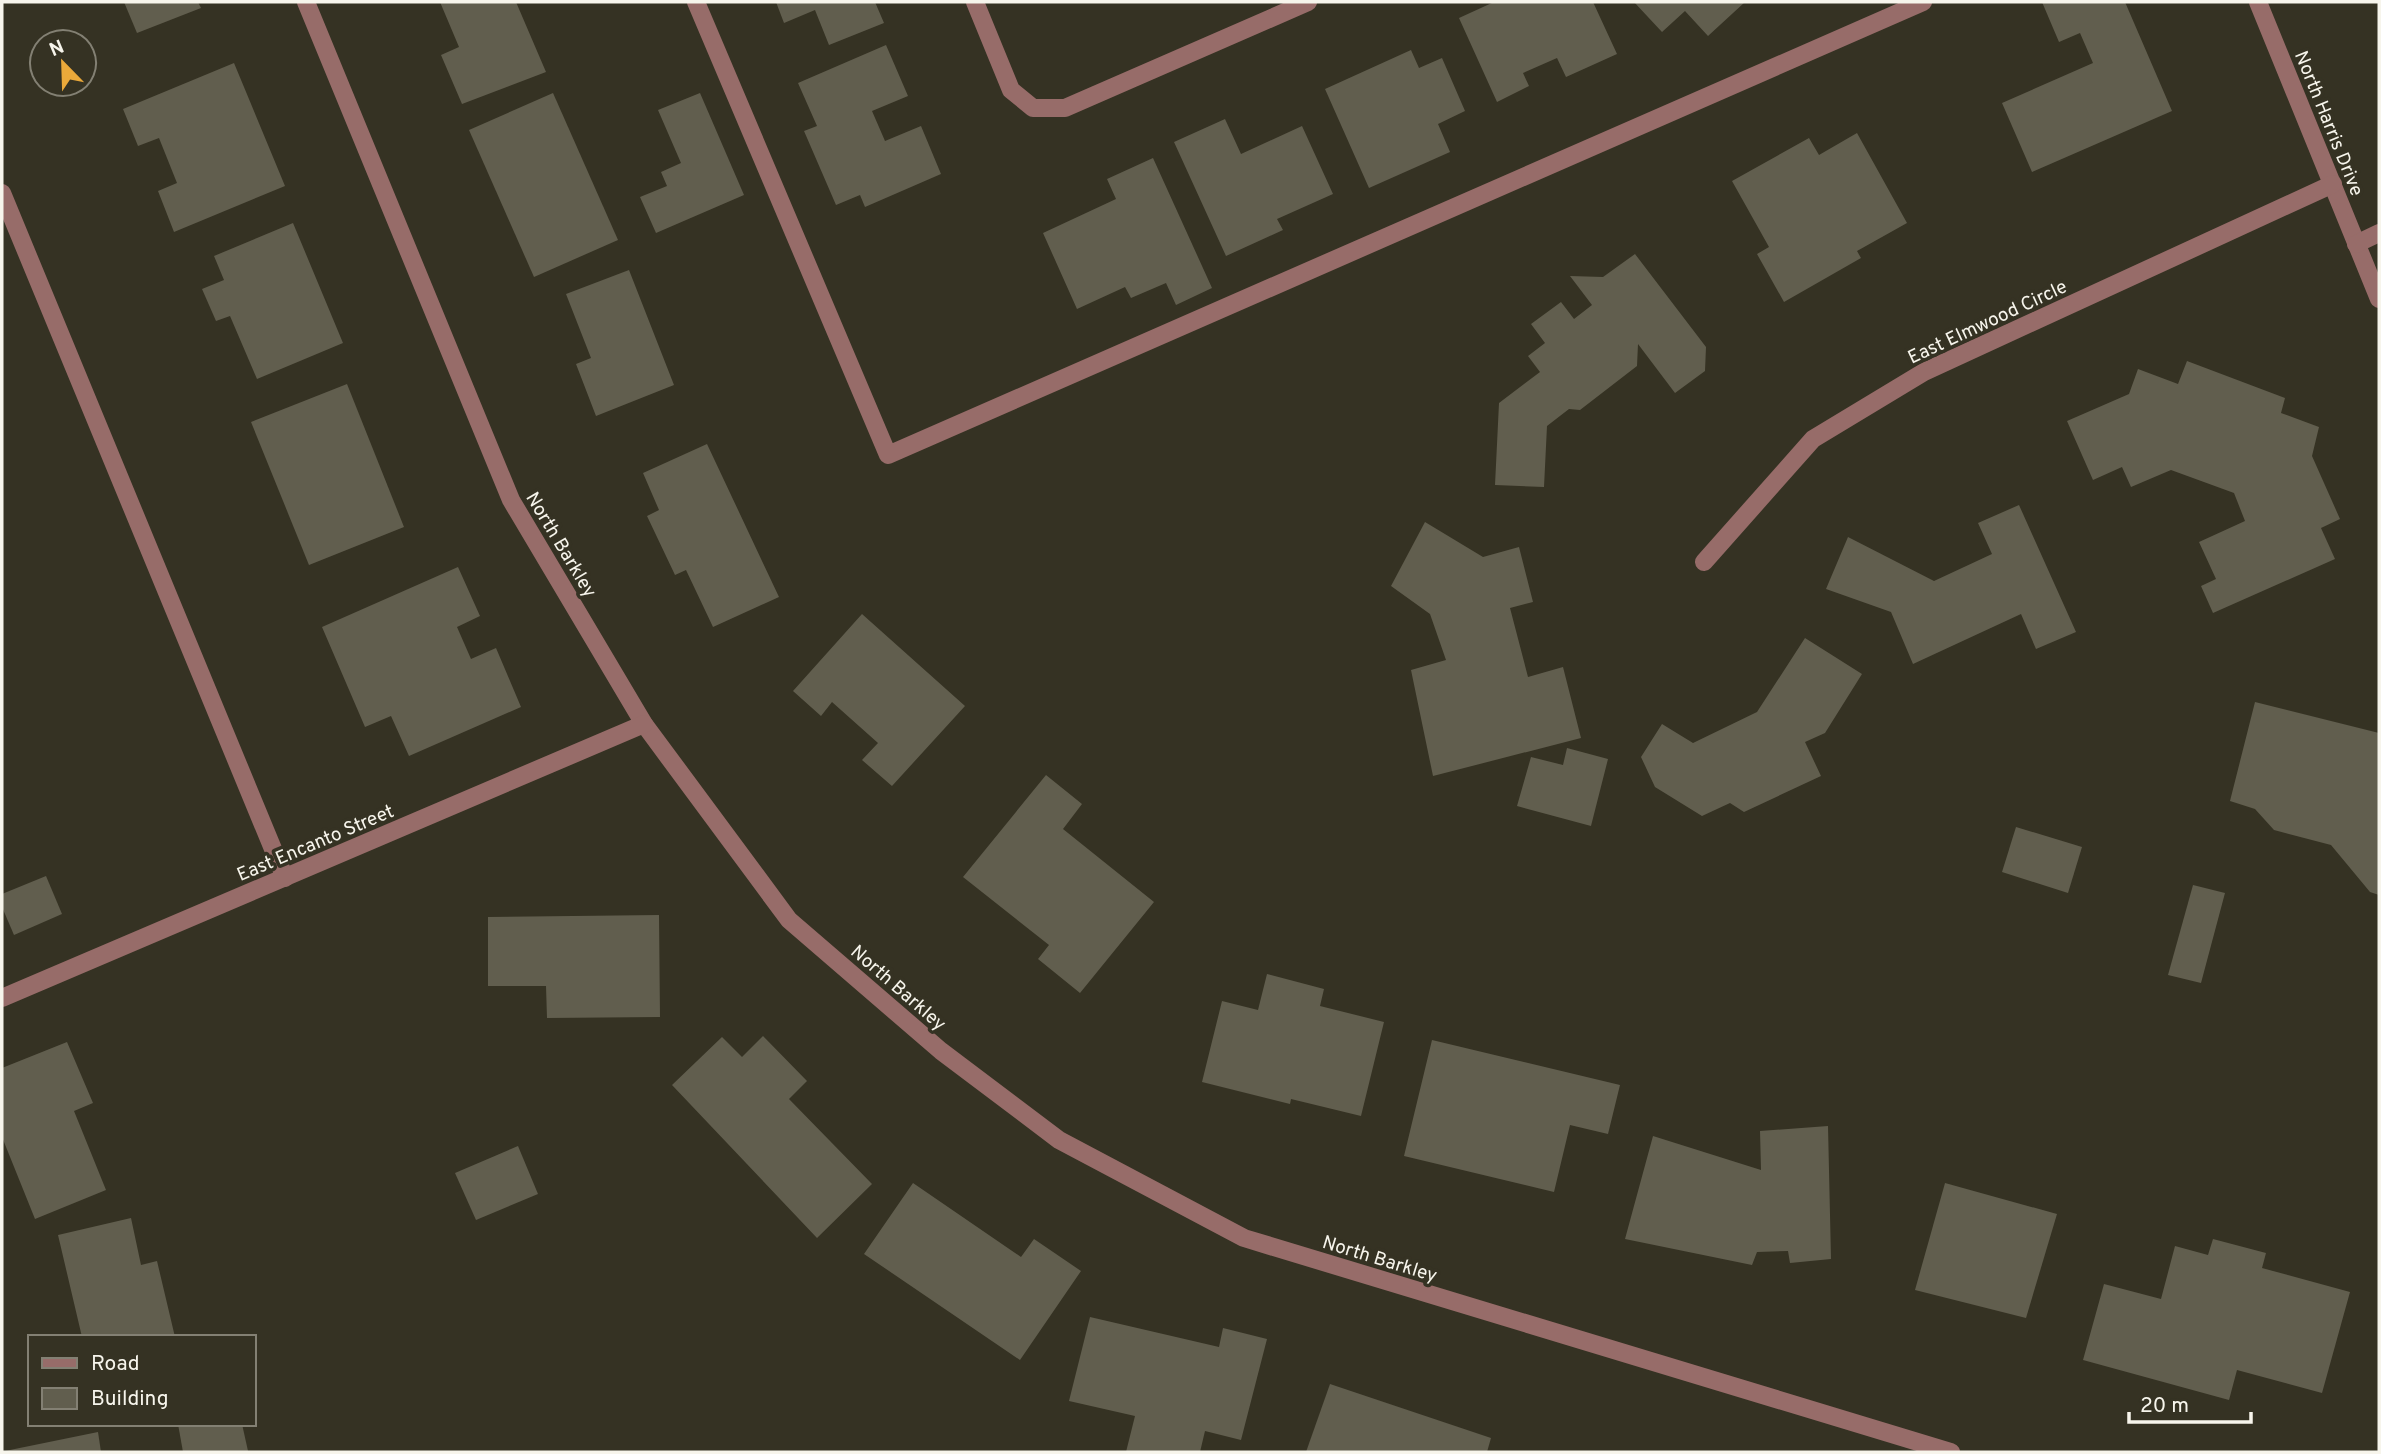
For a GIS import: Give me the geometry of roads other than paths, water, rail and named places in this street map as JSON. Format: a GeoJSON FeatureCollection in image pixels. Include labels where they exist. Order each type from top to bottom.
{"type":"FeatureCollection","features":[{"type":"Feature","properties":{"kind":"street","name":"North Barkley"},"geometry":{"type":"LineString","coordinates":[[306,2],[511,500],[644,724],[789,920],[941,1051],[1059,1140],[1244,1238],[1951,1452]]}},
{"type":"Feature","properties":{"kind":"street"},"geometry":{"type":"LineString","coordinates":[[695,2],[888,455],[1923,2]]}},
{"type":"Feature","properties":{"kind":"street"},"geometry":{"type":"LineString","coordinates":[[975,2],[1011,90],[1033,108],[1065,108],[1308,2]]}},
{"type":"Feature","properties":{"kind":"street","name":"North Harris Drive"},"geometry":{"type":"LineString","coordinates":[[2258,2],[2379,299]]}},
{"type":"Feature","properties":{"kind":"street","name":"East Elmwood Circle"},"geometry":{"type":"LineString","coordinates":[[1704,562],[1813,439],[1924,372],[2333,184]]}},
{"type":"Feature","properties":{"kind":"street"},"geometry":{"type":"LineString","coordinates":[[2,193],[285,878]]}},
{"type":"Feature","properties":{"kind":"street"},"geometry":{"type":"LineString","coordinates":[[2356,244],[2379,233]]}},
{"type":"Feature","properties":{"kind":"street","name":"East Encanto Street"},"geometry":{"type":"LineString","coordinates":[[2,998],[644,724]]}}]}
